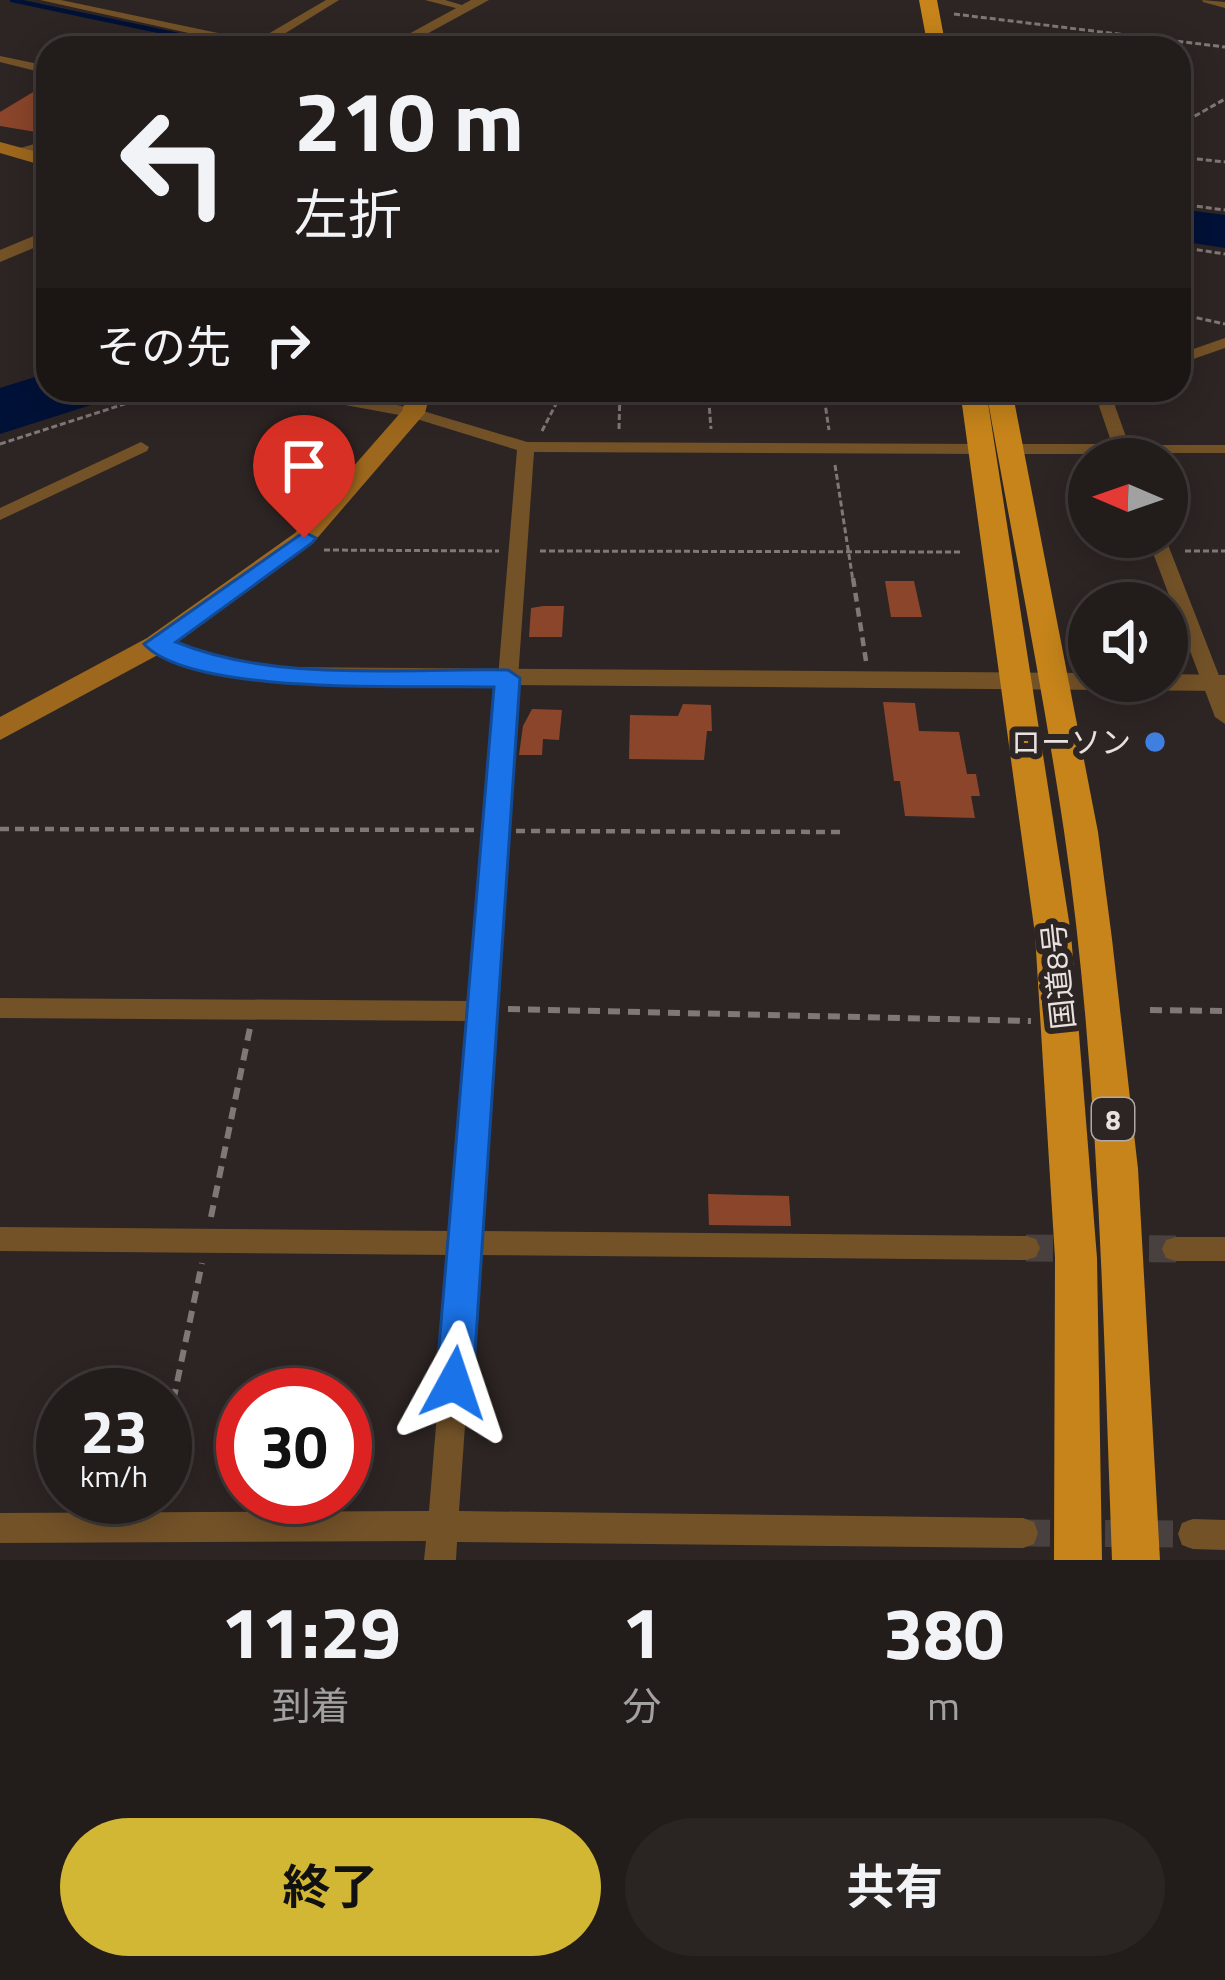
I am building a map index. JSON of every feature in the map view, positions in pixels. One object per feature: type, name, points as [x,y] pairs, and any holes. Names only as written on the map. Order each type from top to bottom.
[{"type":"highway","points":[[909,0],[914,36]]},
{"type":"highway","points":[[929,6],[935,36]]},
{"type":"highway","name":"国道8号","points":[[978,402],[996,449]]},
{"type":"highway","name":"国道8号","points":[[998,402],[996,449],[1034,680],[1060,1022],[1076,1258],[1078,1560]]},
{"type":"highway","name":"国道8号","points":[[1034,680],[1081,832],[1118,1169],[1136,1560]]},
{"type":"main road","points":[[6,150],[36,158]]},
{"type":"main road","points":[[0,730],[157,644],[288,550],[416,402]]},
{"type":"street","points":[[45,0],[217,36]]},
{"type":"street","points":[[280,36],[334,0]]},
{"type":"street","points":[[430,0],[475,4]]},
{"type":"street","points":[[1207,0],[1225,5]]},
{"type":"street","points":[[414,36],[475,4]]},
{"type":"street","points":[[0,59],[36,67]]},
{"type":"street","points":[[6,150],[36,146]]},
{"type":"street","points":[[0,256],[36,240]]},
{"type":"street","points":[[1191,355],[1225,344]]},
{"type":"street","points":[[416,402],[530,447],[1068,452]]},
{"type":"street","points":[[1110,402],[1107,406],[1118,438]]},
{"type":"street","points":[[0,515],[141,447]]},
{"type":"street","points":[[440,1560],[530,447]]},
{"type":"street","points":[[1164,558],[1218,683],[1225,717]]},
{"type":"street","points":[[157,644],[207,664],[276,675],[1218,683]]},
{"type":"street","points":[[0,1008],[484,1010]]},
{"type":"street","points":[[0,1239],[1026,1248]]},
{"type":"street","points":[[1176,1249],[1225,1249]]},
{"type":"street","points":[[0,1528],[443,1526],[1023,1532]]},
{"type":"street","points":[[1192,1534],[1225,1534]]},
{"type":"lane","points":[[1188,451],[1225,449]]},
{"type":"path","points":[[929,6],[1151,36]]},
{"type":"path","points":[[1191,41],[1225,46]]},
{"type":"path","points":[[1191,118],[1225,98]]},
{"type":"path","points":[[1191,159],[1225,162]]},
{"type":"path","points":[[1191,206],[1225,210]]},
{"type":"path","points":[[1191,250],[1225,254]]},
{"type":"path","points":[[1191,317],[1225,324]]},
{"type":"path","points":[[0,444],[131,402]]},
{"type":"path","points":[[530,447],[557,402]]},
{"type":"path","points":[[619,447],[620,402]]},
{"type":"path","points":[[709,402],[712,447]]},
{"type":"path","points":[[825,402],[869,679]]},
{"type":"path","points":[[1188,547],[1225,551]]},
{"type":"path","points":[[288,550],[960,552]]},
{"type":"path","points":[[0,829],[842,832]]},
{"type":"path","points":[[484,1010],[1060,1022]]},
{"type":"path","points":[[1150,1010],[1225,1011]]},
{"type":"water","points":[[1191,211],[1225,215],[1225,248],[1191,243]]},
{"type":"water","points":[[36,377],[36,402],[100,402],[0,434],[0,388]]},
{"type":"building","points":[[36,90],[36,132],[0,126],[0,112]]},
{"type":"building","points":[[885,581],[914,581],[922,617],[891,617]]},
{"type":"building","points":[[564,606],[562,637],[529,637],[531,608]]},
{"type":"building","points":[[883,702],[915,703],[919,731],[959,732],[967,774],[976,774],[980,796],[971,796],[975,818],[905,816],[900,781],[894,781]]},
{"type":"building","points":[[683,704],[711,705],[712,731],[707,731],[704,760],[629,759],[630,715],[678,716]]},
{"type":"building","points":[[532,709],[562,710],[559,740],[543,739],[542,755],[519,755],[523,726]]},
{"type":"building","points":[[708,1194],[789,1196],[791,1226],[709,1225]]},
{"type":"waterway","points":[[12,0],[183,36]]},
{"type":"tunnel","points":[[1026,1248],[1176,1249]]},
{"type":"tunnel","points":[[1023,1533],[1193,1534]]},
{"type":"place","name":"ローソン","points":[[1155,742]]},
{"type":"route","points":[[304,538],[157,644],[207,664],[276,675],[508,678],[454,1383]]}]
